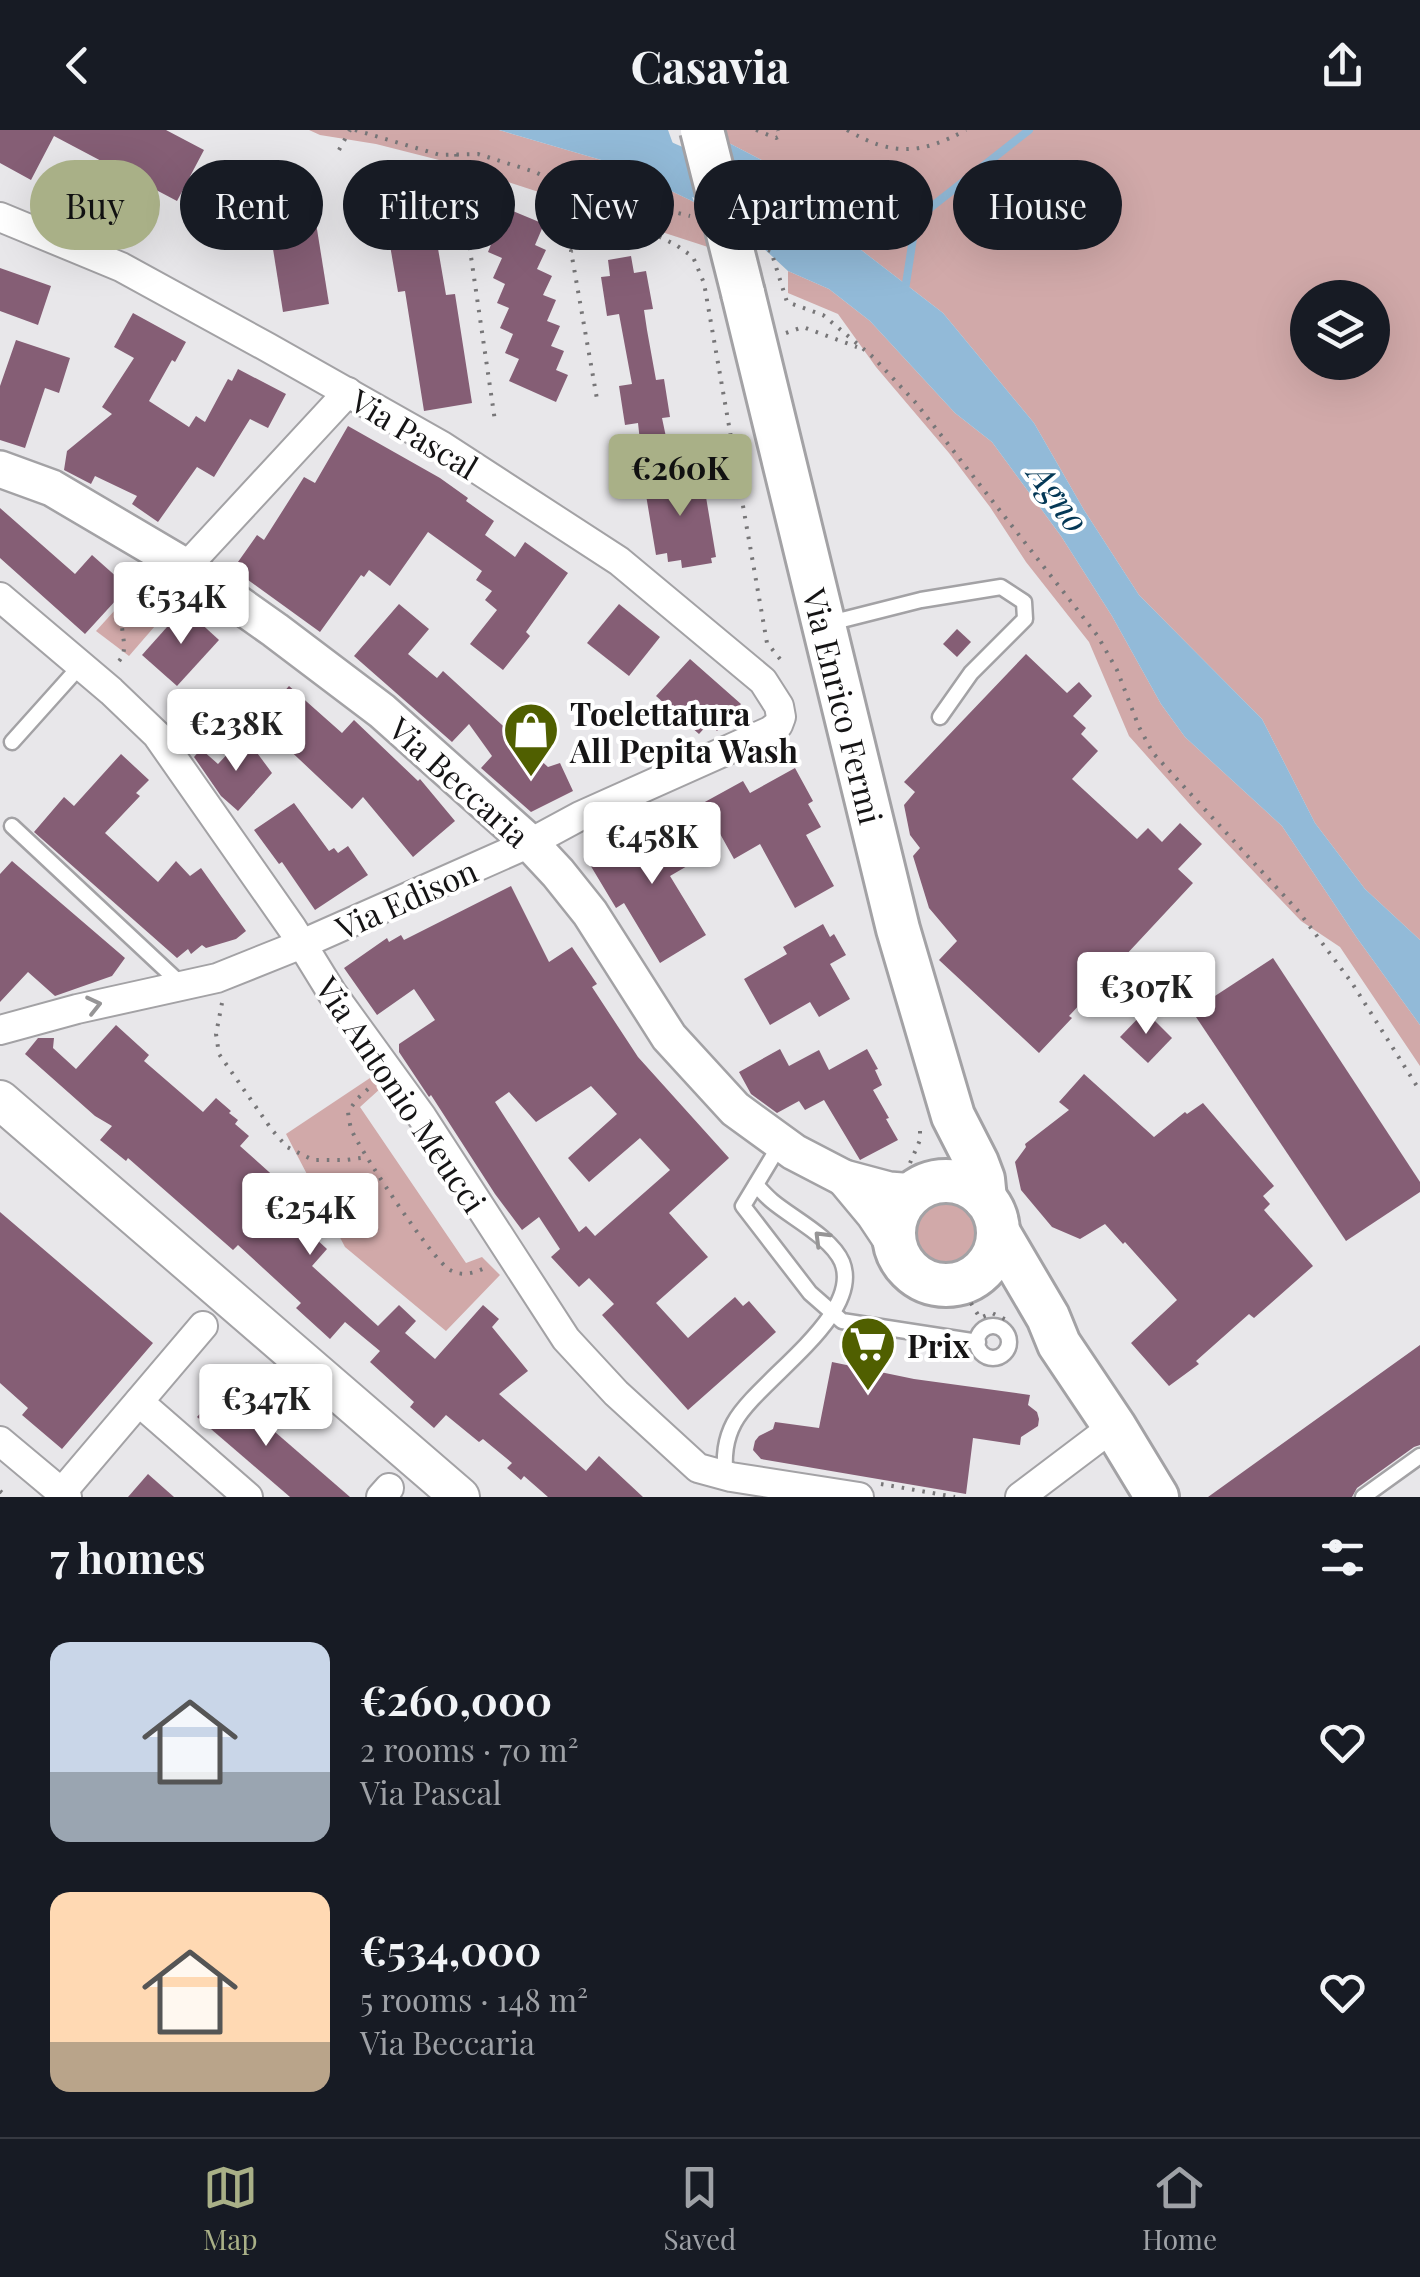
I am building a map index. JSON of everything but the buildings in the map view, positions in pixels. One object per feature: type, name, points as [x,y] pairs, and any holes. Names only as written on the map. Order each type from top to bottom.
[{"type":"main road","name":"Via Enrico Fermi","points":[[702,130],[898,929],[953,1116],[977,1163],[992,1215],[1059,1344],[1157,1497]]},
{"type":"main road","points":[[0,1100],[460,1497]]},
{"type":"main road","points":[[921,1188],[940,1182],[960,1183],[992,1215],[996,1250],[975,1276],[944,1286],[928,1282],[902,1262],[896,1246],[898,1214],[921,1188],[947,1144],[953,1116]]},
{"type":"main road","name":"Via Enrico Fermi","points":[[952,1284],[1004,1303],[1059,1344]]},
{"type":"street","name":"Via Pascal","points":[[0,217],[121,267],[442,446],[618,561],[763,680],[777,705]]},
{"type":"street","points":[[176,569],[348,392]]},
{"type":"street","name":"Via Beccaria","points":[[0,469],[52,488],[275,630],[382,711],[530,843],[590,912],[669,1037],[736,1108],[794,1152],[844,1178],[889,1190],[921,1188]]},
{"type":"street","name":"Via Antonio Meucci","points":[[0,597],[157,735],[332,993],[422,1117],[566,1338],[616,1393],[698,1468],[859,1497]]},
{"type":"street","name":"Via Edison","points":[[0,1030],[217,978],[302,944],[770,732],[778,725],[777,705]]},
{"type":"street","name":"Via Beccaria","points":[[844,1178],[896,1246]]},
{"type":"street","points":[[0,1441],[65,1495],[203,1326]]},
{"type":"street","points":[[138,1402],[248,1497]]},
{"type":"street","points":[[1020,1497],[1114,1426]]},
{"type":"lane","points":[[824,624],[922,600],[1001,587],[1024,602],[1025,619],[971,673],[940,717]]},
{"type":"lane","points":[[12,742],[81,665]]},
{"type":"lane","points":[[12,826],[182,986]]},
{"type":"lane","points":[[781,1142],[742,1206],[810,1294],[842,1320],[978,1342]]},
{"type":"lane","points":[[725,1475],[724,1448],[735,1420],[834,1313],[844,1288],[842,1263],[832,1248],[756,1185]]},
{"type":"lane","points":[[1363,1497],[1420,1456]]},
{"type":"path","points":[[340,150],[352,130],[440,155],[478,154],[535,172]]},
{"type":"path","points":[[746,130],[763,133]]},
{"type":"path","points":[[756,130],[776,138],[780,136],[778,130]]},
{"type":"path","points":[[847,130],[869,143],[908,151],[966,130]]},
{"type":"path","points":[[456,154],[495,421]]},
{"type":"path","points":[[674,212],[690,216]]},
{"type":"path","points":[[674,244],[694,257],[704,283],[767,642],[785,663],[786,679],[777,705]]},
{"type":"path","points":[[574,250],[571,251],[597,399]]},
{"type":"path","points":[[769,250],[787,302],[823,315],[872,356],[916,403],[1097,635],[1154,752],[1299,912],[1352,983],[1420,1091]]},
{"type":"path","points":[[780,335],[803,327],[861,349]]},
{"type":"path","points":[[116,665],[124,656],[122,621],[176,569]]},
{"type":"path","points":[[217,978],[222,992],[216,1034],[219,1054],[272,1130],[287,1147],[313,1160],[368,1157]]},
{"type":"path","points":[[0,1491],[7,1497]]},
{"type":"shaded area","points":[[309,130],[499,130],[601,160],[535,160],[535,191],[515,184],[515,160],[439,160]]},
{"type":"shaded area","points":[[721,130],[1420,130],[1420,940],[1365,889],[1315,823],[1262,719],[1139,595],[1034,423],[943,313],[861,250],[933,250],[933,160],[762,160],[725,141]]},
{"type":"shaded area","points":[[674,192],[694,202],[694,242],[674,236]]},
{"type":"shaded area","points":[[788,271],[829,289],[870,321],[955,413],[992,442],[1061,536],[1161,704],[1185,737],[1282,826],[1420,1025],[1420,1066],[1340,947],[1301,921],[1129,736],[1089,642],[1026,562],[990,507],[838,314],[788,293]]},
{"type":"shaded area","points":[[154,567],[187,589],[129,656],[96,631]]},
{"type":"shaded area","points":[[376,1074],[381,1088],[360,1107],[466,1263],[482,1257],[500,1275],[446,1331],[345,1247],[286,1134]]},
{"type":"shaded area","points":[[947,1197],[960,1199],[970,1207],[978,1217],[978,1243],[970,1253],[960,1261],[947,1263],[934,1261],[924,1253],[916,1243],[914,1230],[916,1217],[924,1207],[934,1199]]},
{"type":"water","points":[[499,130],[668,130],[694,202],[674,192],[674,160],[601,160]]},
{"type":"water","points":[[725,141],[762,160],[732,160]]},
{"type":"water","points":[[765,250],[861,250],[943,313],[1034,423],[1139,595],[1262,719],[1315,823],[1365,889],[1420,940],[1420,1025],[1282,826],[1185,737],[1161,704],[1061,536],[992,442],[955,413],[870,321],[829,289],[788,271]]},
{"type":"waterway","name":"Agno","points":[[591,130],[694,175]]},
{"type":"waterway","points":[[905,290],[916,219],[1029,130]]},
{"type":"place","name":"Toelettatura All Pepita Wash","points":[[531,779]]},
{"type":"place","name":"Prix","points":[[868,1393]]}]
